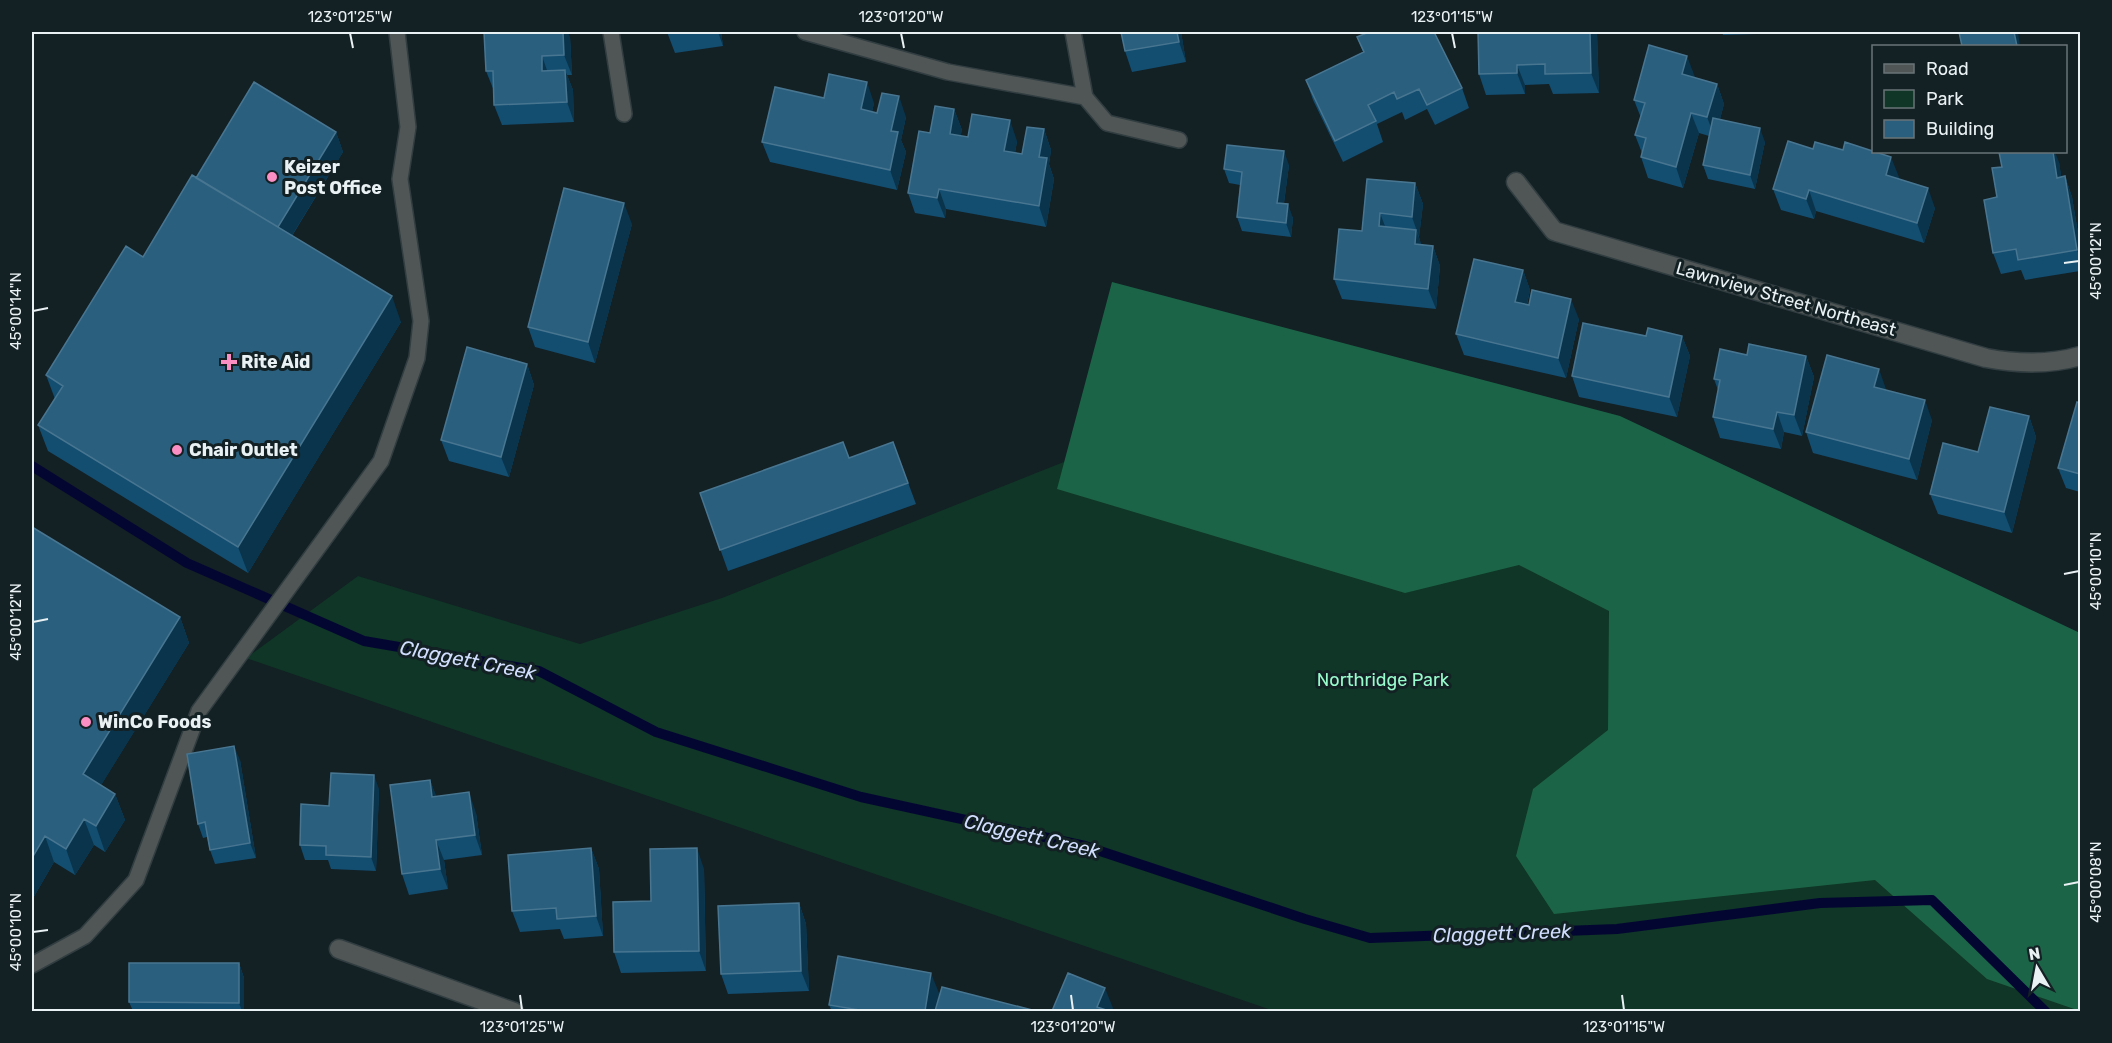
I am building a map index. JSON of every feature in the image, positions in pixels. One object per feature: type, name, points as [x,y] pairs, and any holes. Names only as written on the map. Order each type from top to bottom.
[{"type":"street","name":"Lawnview Street Northeast","points":[[1516,182],[1557,232],[1986,358],[2009,363],[2033,364],[2080,356]]},
{"type":"street","points":[[339,949],[514,1011]]},
{"type":"lane","points":[[32,965],[85,936],[136,880],[199,711],[381,461],[417,358],[421,321],[400,179],[408,127],[397,32]]},
{"type":"lane","points":[[611,32],[624,114]]},
{"type":"lane","points":[[805,32],[948,72],[1085,97]]},
{"type":"lane","points":[[1073,32],[1085,97],[1107,123],[1179,140]]},
{"type":"green space","points":[[1112,282],[1620,416],[2080,633],[2080,1011],[1987,979],[1875,880],[1554,914],[1516,856],[1533,789],[1608,730],[1609,611],[1519,565],[1405,593],[1057,489]]},
{"type":"green space","name":"Northridge Park","points":[[1267,381],[1930,583],[2080,1011],[1274,1011],[246,658],[358,576],[580,644],[722,598]]},
{"type":"building","points":[[484,32],[563,32],[564,55],[542,56],[542,71],[565,70],[567,102],[494,105],[493,71],[486,71]]},
{"type":"building","points":[[1121,32],[1177,32],[1179,42],[1125,51]]},
{"type":"building","points":[[1369,32],[1434,32],[1462,88],[1427,105],[1419,89],[1397,99],[1394,92],[1368,105],[1376,121],[1335,141],[1306,80],[1364,52],[1357,37]]},
{"type":"building","points":[[1478,32],[1590,32],[1591,73],[1545,74],[1545,64],[1517,65],[1517,73],[1479,74]]},
{"type":"building","points":[[1959,32],[2014,32],[2017,45],[1962,45]]},
{"type":"building","points":[[1649,45],[1687,56],[1682,74],[1717,84],[1707,117],[1691,113],[1676,167],[1641,157],[1646,138],[1635,135],[1645,103],[1634,100]]},
{"type":"building","points":[[829,74],[867,82],[861,109],[877,113],[882,93],[899,96],[891,131],[898,132],[890,170],[762,142],[775,87],[824,98]]},
{"type":"building","name":"Keizer Post Office","points":[[254,82],[336,132],[278,227],[196,178]]},
{"type":"building","points":[[935,106],[954,109],[950,134],[968,137],[972,114],[1010,120],[1004,151],[1022,154],[1027,127],[1044,129],[1039,157],[1047,158],[1039,206],[939,189],[937,198],[908,193],[919,131],[930,133]]},
{"type":"building","points":[[1713,118],[1760,128],[1750,175],[1703,165]]},
{"type":"building","points":[[1788,141],[1813,149],[1815,142],[1843,150],[1845,142],[1872,151],[1872,153],[1891,157],[1886,175],[1928,188],[1917,223],[1809,190],[1806,199],[1773,189]]},
{"type":"building","points":[[1227,145],[1284,151],[1277,203],[1288,204],[1286,223],[1237,217],[1242,172],[1224,169]]},
{"type":"building","points":[[1999,153],[2053,153],[2057,178],[2065,176],[2077,250],[2018,260],[2016,249],[1993,253],[1984,200],[1997,197],[1992,168],[2002,167]]},
{"type":"building","name":"Rite Aid","points":[[192,175],[392,296],[238,547],[38,425],[63,386],[46,375],[126,246],[143,257]]},
{"type":"building","points":[[1367,179],[1415,183],[1412,217],[1380,213],[1379,226],[1416,230],[1415,244],[1433,246],[1428,289],[1334,279],[1339,229],[1362,231]]},
{"type":"building","points":[[564,188],[624,203],[588,342],[528,327]]},
{"type":"building","points":[[1474,259],[1523,270],[1515,302],[1529,305],[1532,290],[1571,299],[1558,358],[1456,334]]},
{"type":"building","points":[[1583,323],[1646,336],[1648,328],[1682,336],[1669,397],[1572,376]]},
{"type":"building","points":[[1749,344],[1806,356],[1794,415],[1777,412],[1773,429],[1713,417],[1720,380],[1714,379],[1720,349],[1747,355]]},
{"type":"building","points":[[467,347],[527,364],[501,457],[441,440]]},
{"type":"building","points":[[1827,355],[1879,369],[1874,387],[1925,400],[1909,459],[1806,432]]},
{"type":"building","points":[[2077,402],[2080,403],[2080,474],[2058,468]]},
{"type":"building","points":[[1990,407],[2029,416],[2004,512],[1930,494],[1943,443],[1978,452]]},
{"type":"building","points":[[843,442],[849,458],[893,442],[908,483],[720,550],[700,493]]},
{"type":"building","name":"WinCo Foods","points":[[32,527],[180,617],[83,774],[115,794],[96,826],[84,819],[66,849],[45,836],[32,858]]},
{"type":"building","points":[[234,746],[250,843],[210,850],[205,822],[198,824],[187,754]]},
{"type":"building","points":[[331,773],[374,775],[371,857],[326,855],[326,846],[300,845],[301,804],[329,806]]},
{"type":"building","points":[[430,780],[432,797],[469,792],[475,835],[436,840],[440,869],[402,874],[390,785]]},
{"type":"building","points":[[591,848],[596,916],[557,919],[556,908],[512,911],[508,855]]},
{"type":"building","points":[[697,848],[699,951],[614,952],[613,902],[651,901],[650,849]]},
{"type":"building","points":[[799,903],[801,971],[721,974],[718,906]]},
{"type":"building","points":[[838,956],[931,973],[925,1011],[865,1011],[829,1005]]},
{"type":"building","points":[[129,963],[239,963],[239,1003],[129,1002]]},
{"type":"building","points":[[1068,973],[1105,988],[1097,1007],[1109,1011],[1052,1011]]},
{"type":"building","points":[[942,987],[1036,1011],[935,1011]]},
{"type":"waterway","name":"Claggett Creek","points":[[32,466],[187,563],[364,641],[539,671],[656,732],[861,797],[1085,846],[1305,919],[1370,938],[1617,929],[1820,903],[1932,900],[2046,1012]]},
{"type":"place","name":"Keizer Post Office","points":[[272,177]]},
{"type":"place","name":"Rite Aid","points":[[229,362]]},
{"type":"place","name":"Chair Outlet","points":[[177,450]]},
{"type":"place","name":"WinCo Foods","points":[[86,722]]}]
